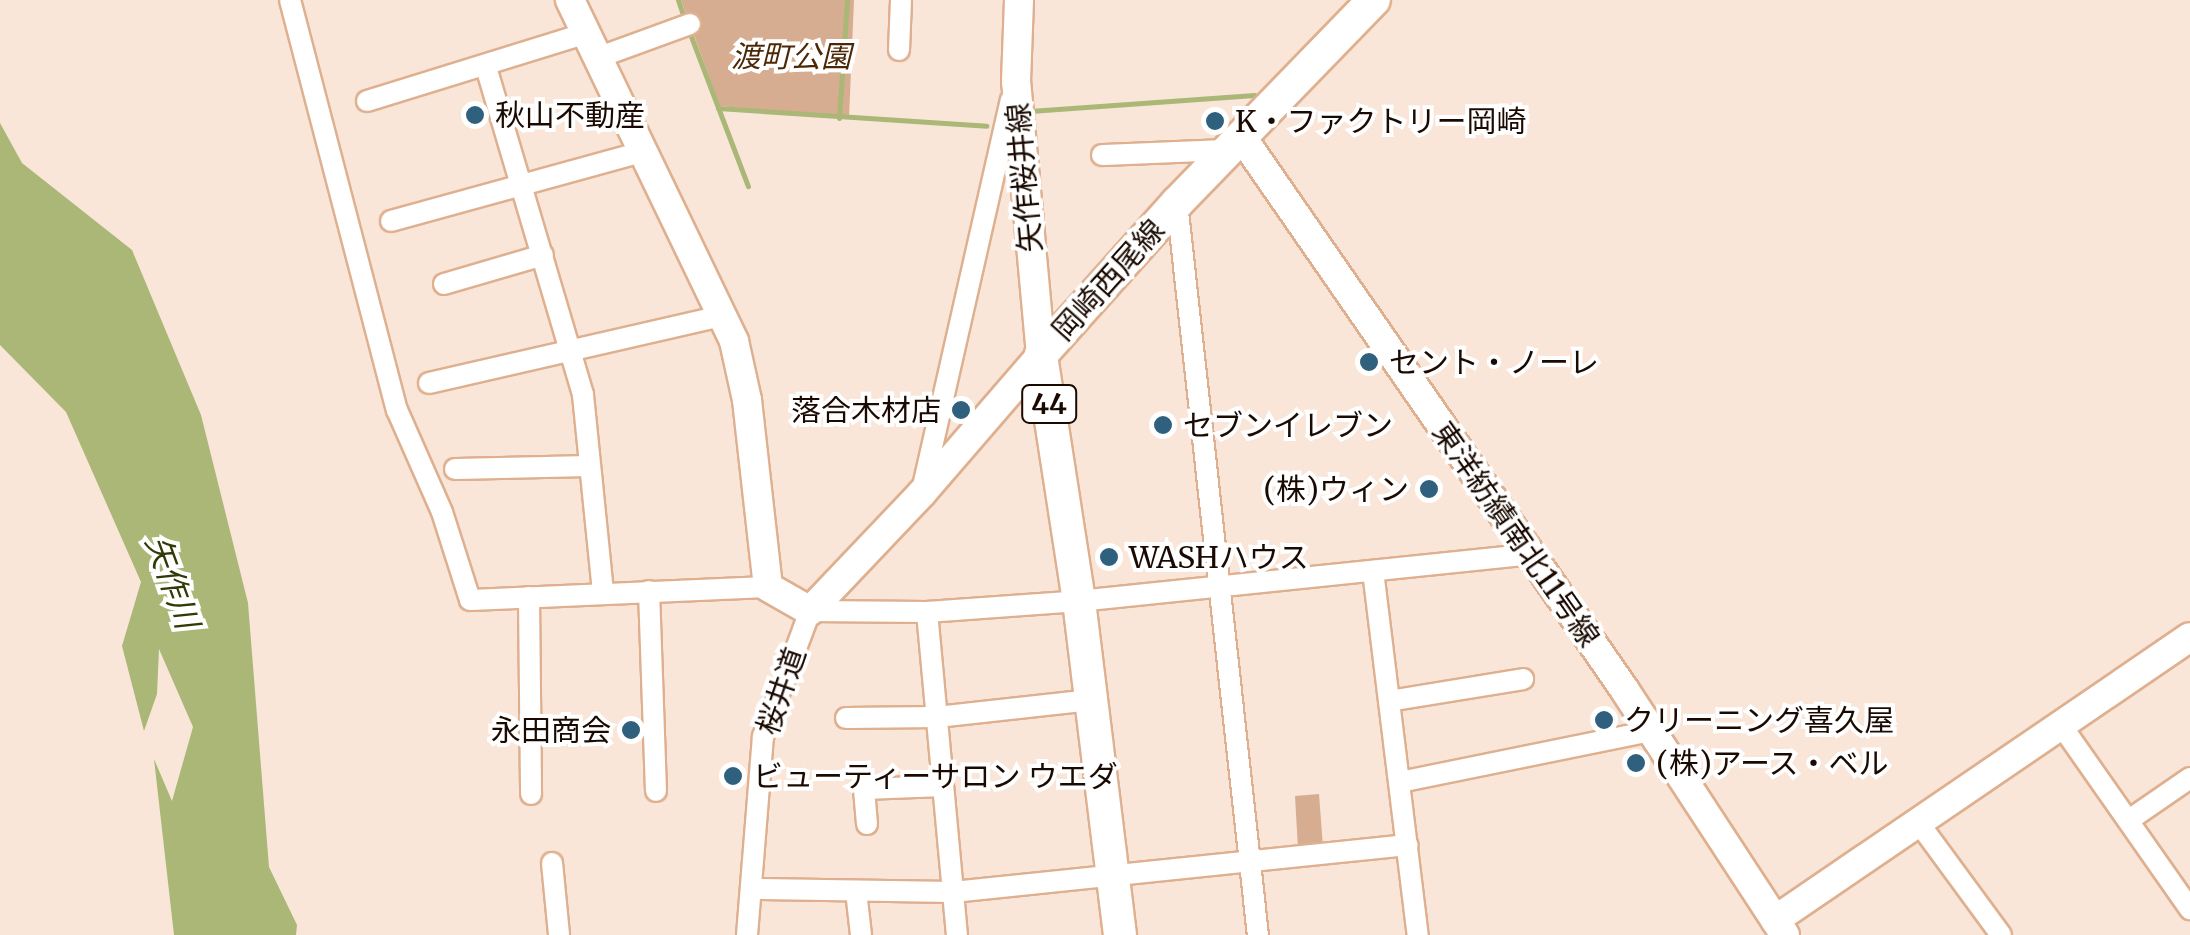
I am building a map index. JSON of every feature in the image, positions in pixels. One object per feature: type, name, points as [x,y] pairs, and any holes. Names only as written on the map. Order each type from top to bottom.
[{"type":"main road","name":"岡崎西尾線","points":[[1120,935],[1079,601],[1041,355],[1234,143],[1374,0]]},
{"type":"street","points":[[290,0],[397,410],[442,512],[470,600],[768,587],[810,611],[927,612],[1079,601],[1530,554]]},
{"type":"street","points":[[570,0],[734,341],[747,400],[768,587]]},
{"type":"street","points":[[899,50],[901,0]]},
{"type":"street","name":"矢作桜井線","points":[[1019,0],[1016,82],[1041,355]]},
{"type":"street","points":[[367,101],[486,67],[690,24]]},
{"type":"street","points":[[486,67],[583,395],[603,593]]},
{"type":"street","points":[[922,493],[1016,82]]},
{"type":"street","points":[[1102,156],[1234,143]]},
{"type":"street","name":"東洋紡績南北11号線","points":[[1234,143],[1530,554],[1651,731],[1773,930]]},
{"type":"street","points":[[391,221],[641,152]]},
{"type":"street","points":[[1178,203],[1258,935]]},
{"type":"street","points":[[444,284],[544,256]]},
{"type":"street","points":[[429,383],[722,316]]},
{"type":"street","name":"桜井道","points":[[747,935],[763,737],[810,611],[922,493],[1041,355]]},
{"type":"street","points":[[455,469],[590,466]]},
{"type":"street","points":[[1373,572],[1418,935]]},
{"type":"street","points":[[649,591],[656,790]]},
{"type":"street","points":[[529,596],[531,794]]},
{"type":"street","points":[[927,612],[957,935]]},
{"type":"street","points":[[1773,930],[1918,822],[2190,637]]},
{"type":"street","points":[[1390,701],[1523,679]]},
{"type":"street","points":[[846,718],[936,716],[1091,700]]},
{"type":"street","points":[[2061,725],[2190,909]]},
{"type":"street","points":[[1400,782],[1651,731]]},
{"type":"street","points":[[2129,820],[2190,778]]},
{"type":"street","points":[[867,824],[864,790],[943,786]]},
{"type":"street","points":[[1918,822],[2001,935]]},
{"type":"street","points":[[761,889],[952,892],[1408,844]]},
{"type":"street","points":[[552,863],[560,935]]},
{"type":"street","points":[[856,890],[861,935]]},
{"type":"green space","name":"渡町公園","points":[[681,0],[854,0],[849,118],[720,106]]},
{"type":"green space","points":[[1319,794],[1323,847],[1298,849],[1295,796]]},
{"type":"water","name":"矢作川","points":[[0,123],[22,163],[132,250],[201,415],[248,603],[269,867],[297,925],[296,935],[174,935],[154,759],[172,801],[193,727],[159,649],[157,694],[144,731],[122,646],[141,582],[66,412],[0,345]]},
{"type":"waterway","points":[[678,0],[685,20]]},
{"type":"waterway","points":[[839,118],[847,0]]},
{"type":"waterway","points":[[689,31],[748,186]]},
{"type":"waterway","points":[[1030,111],[1254,95]]},
{"type":"waterway","points":[[718,108],[986,126]]},
{"type":"place","name":"秋山不動産","points":[[475,115]]},
{"type":"place","name":"K・ファクトリー岡崎","points":[[1215,121]]},
{"type":"place","name":"セント・ノーレ","points":[[1369,362]]},
{"type":"place","name":"落合木材店","points":[[961,410]]},
{"type":"place","name":"セブンイレブン","points":[[1163,425]]},
{"type":"place","name":"(株)ウィン","points":[[1429,489]]},
{"type":"place","name":"WASHハウス","points":[[1109,557]]},
{"type":"place","name":"クリーニング喜久屋","points":[[1604,720]]},
{"type":"place","name":"永田商会","points":[[631,730]]},
{"type":"place","name":"(株)アース・ベル","points":[[1636,763]]},
{"type":"place","name":"ビューティーサロン ウエダ","points":[[733,776]]}]
